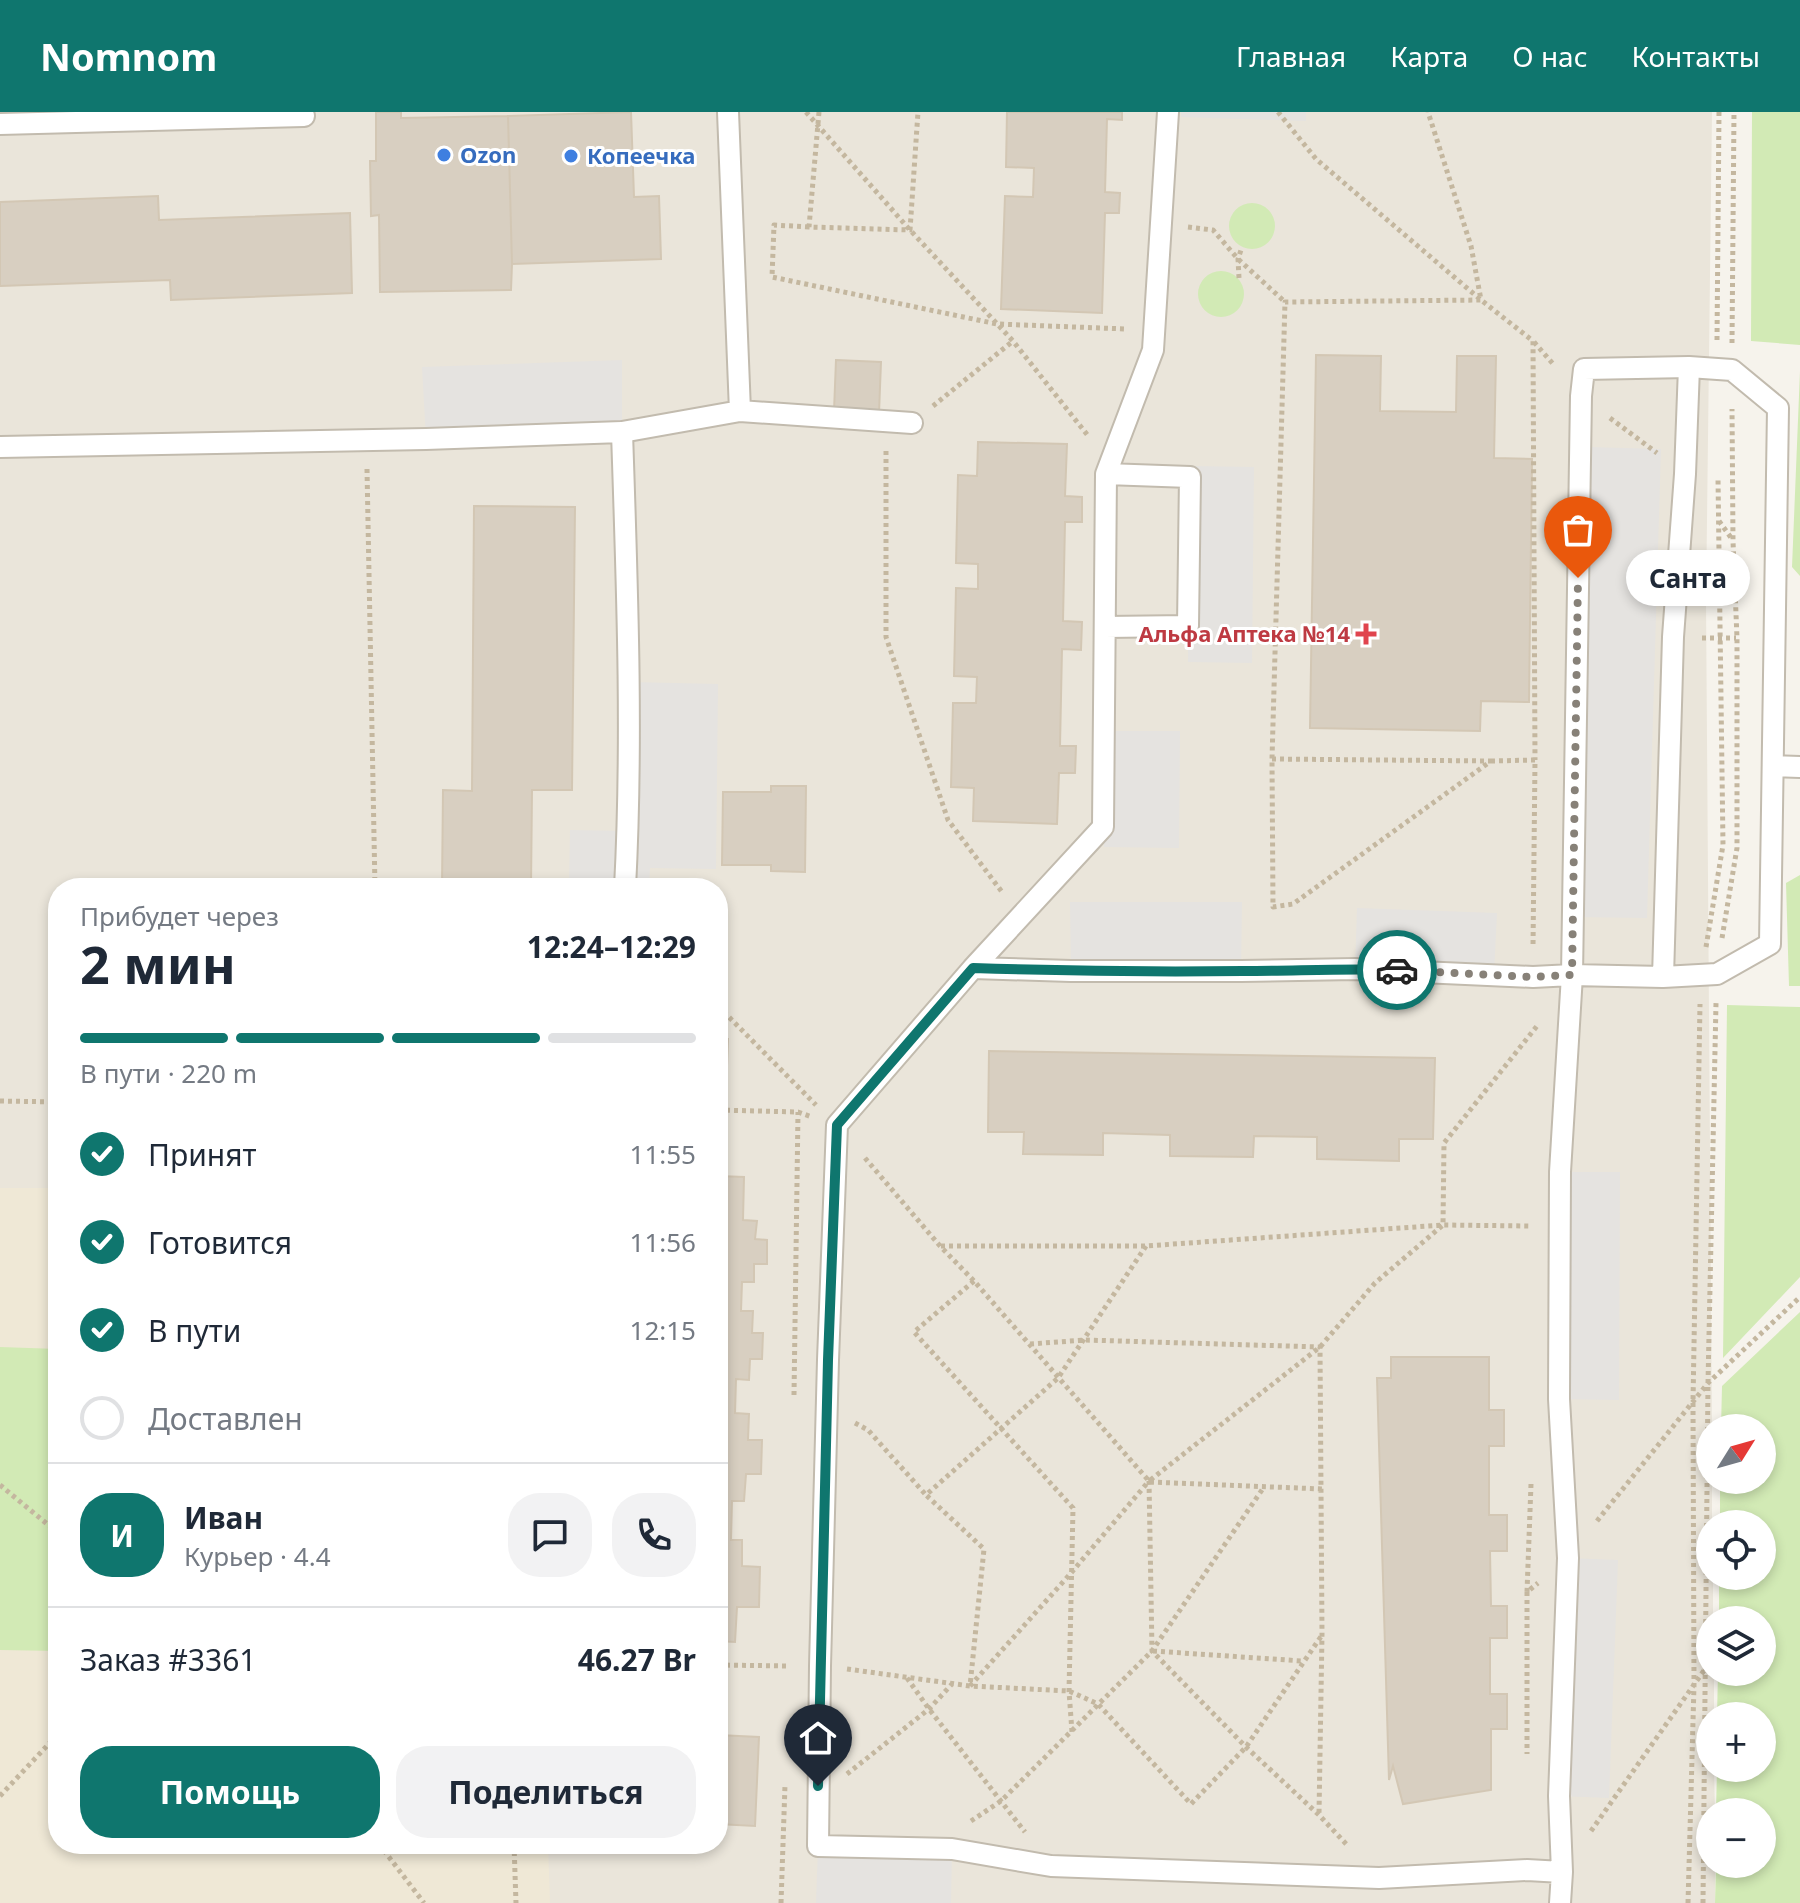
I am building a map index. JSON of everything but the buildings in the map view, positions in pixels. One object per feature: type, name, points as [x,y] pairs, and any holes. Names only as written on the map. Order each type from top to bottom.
[{"type":"lane","points":[[728,112],[740,411]]},
{"type":"lane","points":[[1168,112],[1153,350],[1106,474],[1103,827],[973,968],[837,1125],[820,1666],[818,1846],[952,1849],[1051,1866],[1379,1878],[1527,1870],[1562,1872]]},
{"type":"lane","points":[[0,124],[304,116]]},
{"type":"lane","points":[[1663,977],[1673,637],[1689,367]]},
{"type":"lane","points":[[973,968],[1071,971],[1355,969],[1533,977],[1572,975],[1663,977],[1717,974],[1770,944],[1778,408],[1732,370],[1689,367],[1584,369],[1581,396],[1572,975],[1560,1172],[1559,1399],[1568,1558],[1559,1796],[1560,1903]]},
{"type":"lane","points":[[0,447],[622,432],[740,411],[912,423]]},
{"type":"lane","points":[[622,432],[629,682],[626,878]]},
{"type":"lane","points":[[1105,627],[1188,626],[1190,477],[1106,474]]},
{"type":"lane","points":[[1774,766],[1800,767]]},
{"type":"path","points":[[806,112],[1013,341],[1093,442],[1099,428]]},
{"type":"path","points":[[809,227],[819,112]]},
{"type":"path","points":[[910,230],[918,112]]},
{"type":"path","points":[[1278,112],[1316,159],[1533,341],[1581,396],[1685,474],[1733,541]]},
{"type":"path","points":[[1428,112],[1471,246],[1481,300]]},
{"type":"path","points":[[1706,1606],[1717,974],[1737,848],[1732,370],[1734,112]]},
{"type":"path","points":[[1161,224],[1213,230],[1238,259],[1285,302],[1481,300]]},
{"type":"path","points":[[910,230],[774,225],[772,277],[997,324],[1139,329]]},
{"type":"path","points":[[1239,278],[1238,259],[1242,247]]},
{"type":"path","points":[[1285,302],[1272,759],[1273,907],[1293,904],[1491,761]]},
{"type":"path","points":[[912,423],[1013,341]]},
{"type":"path","points":[[1533,341],[1534,914]]},
{"type":"path","points":[[886,422],[886,637],[948,820],[1020,916]]},
{"type":"path","points":[[366,440],[375,878]]},
{"type":"path","points":[[1673,637],[1774,641]]},
{"type":"path","points":[[1272,759],[1535,760]]},
{"type":"path","points":[[728,1016],[837,1125]]},
{"type":"path","points":[[970,1686],[1149,1481],[1320,1347],[1375,1283],[1443,1225],[1444,1143],[1541,1022]]},
{"type":"path","points":[[0,1101],[48,1102]]},
{"type":"path","points":[[1379,1878],[1152,1651],[1149,1481],[940,1246],[1146,1246],[1443,1225],[1540,1226]]},
{"type":"path","points":[[926,1495],[1058,1378],[1146,1246]]},
{"type":"path","points":[[974,1281],[914,1332],[1073,1508],[1069,1691],[1072,1732]]},
{"type":"path","points":[[1029,1344],[1085,1340],[1320,1347]]},
{"type":"path","points":[[1319,1815],[1322,1634],[1320,1347]]},
{"type":"path","points":[[827,1406],[868,1430],[926,1495],[984,1549],[970,1686]]},
{"type":"path","points":[[1149,1481],[1322,1489]]},
{"type":"path","points":[[0,1485],[48,1525]]},
{"type":"path","points":[[930,1848],[1001,1801],[1152,1651],[1264,1487]]},
{"type":"path","points":[[1527,1592],[1527,1762]]},
{"type":"path","points":[[1051,1866],[906,1677],[970,1686],[1069,1691],[1098,1704],[1191,1804],[1246,1747],[1322,1634]]},
{"type":"path","points":[[1152,1651],[1303,1661]]},
{"type":"path","points":[[1562,1872],[1696,1682]]},
{"type":"path","points":[[844,1777],[929,1709],[953,1684]]},
{"type":"path","points":[[1703,1903],[1706,1686]]},
{"type":"path","points":[[0,1796],[48,1745]]},
{"type":"path","points":[[387,1854],[424,1903]]},
{"type":"path","points":[[514,1854],[516,1903]]},
{"type":"shaded area","points":[[0,112],[1712,112],[1706,601],[1712,1414],[1696,1414],[1696,1494],[1712,1494],[1712,1510],[1696,1510],[1696,1590],[1713,1590],[1713,1606],[1696,1606],[1696,1686],[1714,1686],[1714,1702],[1696,1702],[1696,1782],[1714,1782],[1715,1798],[1696,1798],[1696,1878],[1715,1878],[1715,1903],[0,1903]]},
{"type":"shaded area","points":[[1181,112],[1306,112],[1306,121],[1181,117]]},
{"type":"shaded area","points":[[622,360],[622,432],[426,439],[422,367]]},
{"type":"shaded area","points":[[1587,447],[1661,449],[1647,918],[1573,917]]},
{"type":"shaded area","points":[[1190,466],[1254,467],[1252,663],[1188,662]]},
{"type":"shaded area","points":[[629,682],[718,684],[716,869],[650,868],[650,878],[569,878],[570,830],[628,831]]},
{"type":"shaded area","points":[[1105,731],[1180,731],[1179,848],[1104,847]]},
{"type":"shaded area","points":[[1070,902],[1242,902],[1241,971],[1071,971]]},
{"type":"shaded area","points":[[1357,908],[1497,913],[1494,974],[1355,969]]},
{"type":"shaded area","points":[[1560,1172],[1620,1172],[1619,1400],[1559,1399]]},
{"type":"shaded area","points":[[0,1188],[48,1188],[48,1854],[548,1854],[550,1903],[0,1903]]},
{"type":"shaded area","points":[[1568,1558],[1618,1560],[1609,1798],[1559,1796]]},
{"type":"shaded area","points":[[818,1846],[952,1849],[951,1903],[816,1903]]},
{"type":"green space","points":[[1752,112],[1800,112],[1800,345],[1751,341]]},
{"type":"green space","points":[[1252,203],[1269,209],[1275,226],[1269,243],[1252,249],[1235,243],[1229,226],[1235,209]]},
{"type":"green space","points":[[1221,271],[1238,277],[1244,294],[1238,311],[1221,317],[1204,311],[1198,294],[1204,277]]},
{"type":"green space","points":[[1800,371],[1800,576],[1792,567]]},
{"type":"green space","points":[[1800,875],[1800,986],[1789,986],[1786,883]]},
{"type":"green space","points":[[1727,1005],[1800,1007],[1800,1277],[1723,1358]]},
{"type":"green space","points":[[1800,1312],[1800,1903],[1715,1903],[1716,1878],[1776,1878],[1776,1798],[1716,1798],[1717,1782],[1776,1782],[1776,1702],[1717,1702],[1718,1686],[1776,1686],[1776,1606],[1719,1606],[1719,1590],[1776,1590],[1776,1510],[1720,1510],[1720,1494],[1776,1494],[1776,1414],[1721,1414],[1722,1386]]},
{"type":"green space","points":[[0,1347],[48,1349],[48,1651],[0,1650]]},
{"type":"way so far","points":[[1397,970],[1533,977],[1572,975],[1578,578]]},
{"type":"place","name":"Ozon","points":[[444,155]]},
{"type":"place","name":"Копеечка","points":[[571,156]]},
{"type":"place","name":"Санта","points":[[1578,578]]},
{"type":"place","name":"Альфа Аптека №14","points":[[1366,634]]},
{"type":"route","points":[[818,1786],[837,1125],[973,968],[1099,971],[1397,970]]}]
